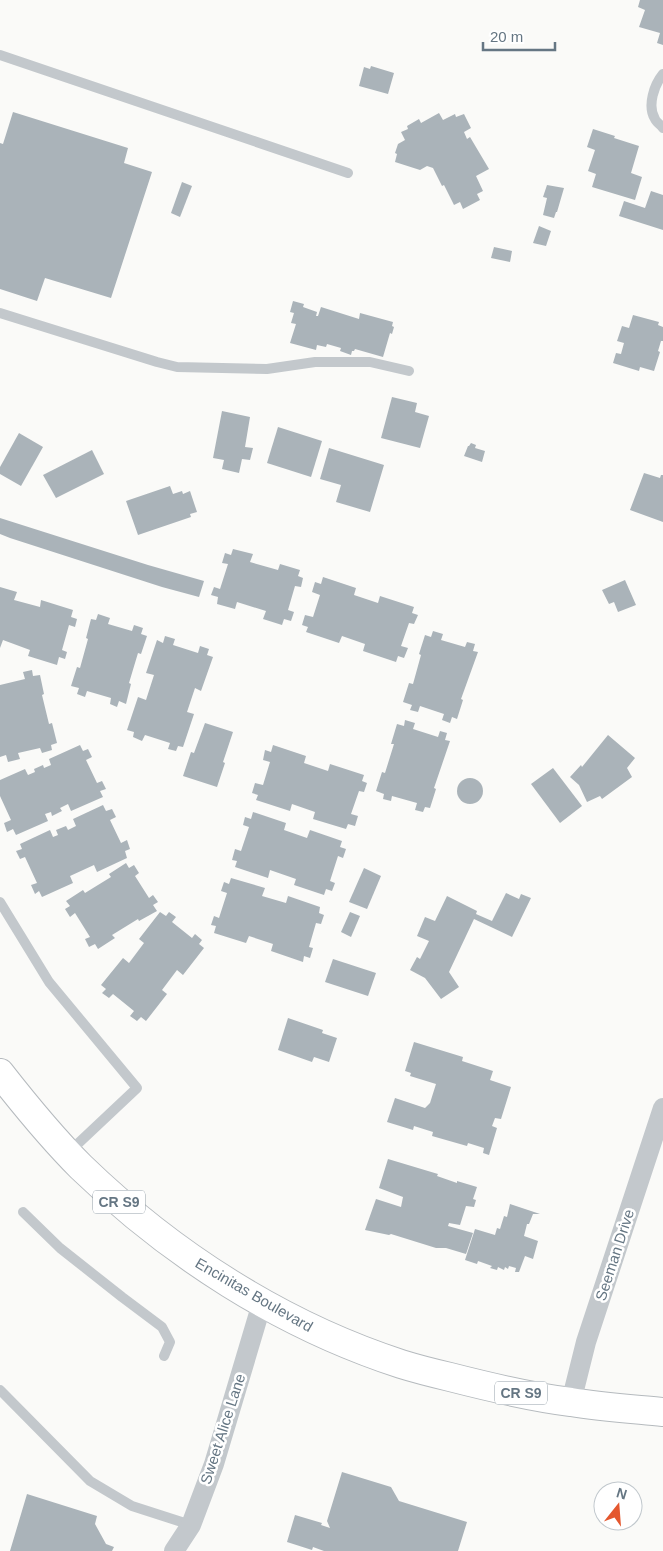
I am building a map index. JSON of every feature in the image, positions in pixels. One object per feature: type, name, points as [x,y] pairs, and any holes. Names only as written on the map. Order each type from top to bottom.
[{"type":"main road","name":"Encinitas Boulevard","points":[[0,1073],[20,1099],[68,1152],[126,1208],[189,1257],[262,1303],[306,1327],[402,1365],[510,1391],[571,1402],[663,1412]]},
{"type":"street","name":"Seeman Drive","points":[[571,1402],[586,1342],[663,1108]]},
{"type":"street","name":"Sweet Alice Lane","points":[[174,1551],[191,1526],[214,1464],[262,1303]]},
{"type":"lane","points":[[0,55],[348,173]]},
{"type":"lane","points":[[663,74],[657,81],[652,101],[654,119],[663,128]]},
{"type":"lane","points":[[0,313],[177,367],[268,370],[315,362],[370,362],[409,370]]},
{"type":"lane","points":[[0,902],[49,982],[137,1088],[68,1152]]},
{"type":"lane","points":[[23,1212],[60,1248],[162,1327],[170,1342],[164,1356]]},
{"type":"lane","points":[[0,1390],[90,1480],[132,1506],[191,1526]]},
{"type":"building","points":[[640,0],[663,0],[663,45],[657,43],[660,33],[639,27],[645,10],[638,7]]},
{"type":"building","points":[[371,66],[394,73],[388,94],[359,86],[364,67],[370,69]]},
{"type":"building","points":[[13,112],[128,148],[124,163],[152,172],[111,298],[45,278],[37,301],[0,289],[0,143],[3,144]]},
{"type":"building","points":[[439,113],[443,120],[455,114],[456,117],[464,114],[471,128],[464,132],[467,139],[470,137],[489,169],[476,176],[483,191],[477,194],[480,200],[463,209],[460,202],[454,205],[433,168],[427,166],[420,170],[395,162],[398,144],[405,140],[401,132],[408,129],[407,126],[419,119],[421,123]]},
{"type":"building","points":[[593,129],[639,146],[631,173],[642,177],[635,200],[592,187],[596,174],[588,171],[595,150],[587,147]]},
{"type":"building","points":[[182,182],[192,186],[180,217],[171,213]]},
{"type":"building","points":[[547,185],[564,188],[554,218],[543,215],[547,198],[543,197]]},
{"type":"building","points":[[651,191],[663,195],[663,230],[619,216],[624,201],[645,208]]},
{"type":"building","points":[[539,226],[551,231],[546,246],[533,243]]},
{"type":"building","points":[[494,247],[512,251],[510,262],[491,258]]},
{"type":"building","points":[[293,301],[304,304],[303,307],[317,312],[316,316],[318,316],[321,307],[359,319],[360,313],[393,322],[392,334],[390,333],[383,357],[355,349],[351,355],[340,351],[341,348],[327,344],[326,347],[317,345],[316,350],[290,343],[296,324],[291,323],[294,313],[290,312]]},
{"type":"building","points":[[633,315],[659,322],[658,325],[663,327],[663,341],[661,341],[658,351],[660,352],[654,371],[640,367],[639,371],[613,363],[616,353],[621,354],[624,343],[617,341],[622,326],[629,328]]},
{"type":"building","points":[[392,397],[417,403],[415,412],[429,416],[420,448],[381,438]]},
{"type":"building","points":[[222,411],[250,417],[245,447],[253,448],[250,460],[242,459],[239,473],[222,469],[224,460],[213,458]]},
{"type":"building","points":[[278,427],[322,441],[311,477],[267,463]]},
{"type":"building","points":[[19,433],[43,447],[21,486],[0,474],[0,467]]},
{"type":"building","points":[[471,443],[476,445],[475,448],[485,451],[482,462],[464,456]]},
{"type":"building","points":[[329,448],[384,465],[370,512],[336,502],[341,485],[320,479]]},
{"type":"building","points":[[92,450],[104,474],[56,498],[43,475]]},
{"type":"building","points":[[644,473],[660,478],[663,475],[663,522],[630,510]]},
{"type":"building","points":[[170,486],[173,494],[182,491],[183,494],[190,491],[197,512],[190,514],[191,517],[138,535],[126,501]]},
{"type":"building","points":[[0,518],[204,581],[199,597],[10,538],[0,534]]},
{"type":"building","points":[[233,549],[253,554],[250,562],[278,570],[280,564],[300,570],[298,576],[303,578],[301,587],[295,586],[288,610],[294,612],[291,621],[284,619],[282,625],[263,619],[266,611],[237,602],[235,609],[217,604],[218,597],[211,595],[214,587],[220,589],[228,564],[222,563],[225,553],[231,555]]},
{"type":"building","points":[[323,577],[356,588],[354,595],[378,603],[380,596],[414,607],[412,613],[418,615],[414,624],[409,623],[401,646],[408,648],[404,658],[398,656],[396,662],[363,651],[365,644],[342,636],[339,643],[306,632],[308,627],[302,625],[305,615],[313,617],[320,595],[312,592],[315,582],[321,584]]},
{"type":"building","points":[[625,580],[636,605],[618,612],[614,602],[609,604],[602,590]]},
{"type":"building","points":[[0,587],[17,592],[14,600],[40,607],[41,600],[73,610],[71,617],[77,619],[75,627],[69,625],[62,650],[67,652],[65,659],[59,657],[57,665],[28,656],[30,650],[3,640],[0,648]]},
{"type":"building","points":[[98,614],[110,618],[108,624],[132,631],[134,625],[143,628],[141,634],[147,636],[141,654],[138,653],[129,683],[131,684],[126,704],[119,701],[117,707],[110,704],[111,698],[87,691],[85,697],[77,694],[79,688],[71,686],[77,667],[80,668],[91,619],[96,620]]},
{"type":"building","points":[[433,631],[443,634],[441,640],[465,647],[467,642],[475,644],[473,651],[478,652],[461,699],[463,700],[457,719],[452,717],[450,723],[442,720],[444,714],[420,706],[418,712],[410,710],[412,705],[403,702],[409,683],[413,684],[425,635],[431,637]]},
{"type":"building","points":[[165,636],[175,639],[173,645],[198,653],[200,646],[209,649],[207,655],[213,657],[201,691],[195,688],[187,712],[194,714],[183,747],[178,746],[176,751],[168,749],[170,743],[145,735],[142,741],[133,737],[134,732],[127,730],[138,697],[146,700],[154,675],[146,673],[157,640],[163,643]]},
{"type":"building","points":[[32,670],[33,676],[40,675],[44,694],[42,695],[49,724],[52,723],[57,743],[51,745],[52,750],[42,753],[40,748],[18,753],[20,759],[8,762],[6,755],[0,757],[0,685],[25,679],[23,672]]},
{"type":"building","points":[[405,720],[415,723],[413,729],[438,737],[440,731],[447,733],[445,740],[450,741],[434,788],[436,789],[430,808],[425,807],[423,812],[415,810],[417,803],[392,796],[391,801],[383,799],[384,794],[376,791],[382,772],[385,773],[394,744],[391,744],[397,724],[404,726]]},
{"type":"building","points":[[205,723],[233,732],[217,787],[183,776],[191,752],[194,753]]},
{"type":"building","points":[[608,735],[635,758],[627,768],[632,777],[602,799],[600,796],[587,802],[579,785],[570,777],[581,765],[582,767]]},
{"type":"building","points":[[80,745],[83,751],[88,749],[92,757],[86,760],[97,783],[102,781],[106,789],[100,791],[103,797],[71,811],[68,804],[60,808],[62,811],[52,816],[51,812],[45,814],[48,821],[16,835],[13,829],[7,832],[4,823],[11,820],[0,796],[0,780],[25,769],[28,775],[35,772],[34,769],[43,765],[44,768],[51,765],[49,759]]},
{"type":"building","points":[[273,745],[306,756],[304,763],[328,771],[330,764],[364,775],[362,781],[367,783],[364,792],[359,791],[351,814],[358,816],[355,826],[348,824],[346,829],[313,819],[315,812],[292,804],[290,811],[256,800],[258,795],[252,793],[255,783],[263,785],[270,762],[263,760],[265,750],[271,752]]},
{"type":"building","points":[[553,768],[582,806],[560,823],[531,784]]},
{"type":"building","points":[[470,778],[479,782],[483,791],[479,800],[470,804],[461,800],[457,791],[461,782]]},
{"type":"building","points":[[103,805],[106,811],[112,809],[116,817],[110,820],[121,843],[127,840],[130,849],[125,851],[127,858],[97,872],[94,865],[70,876],[73,883],[42,897],[39,891],[35,894],[31,885],[37,883],[25,857],[20,859],[16,851],[22,849],[20,844],[50,830],[53,837],[58,835],[56,830],[66,826],[68,830],[76,826],[73,819]]},
{"type":"building","points":[[253,812],[286,823],[284,830],[307,838],[310,830],[342,841],[340,847],[346,849],[343,858],[338,856],[330,881],[335,883],[332,891],[326,889],[324,895],[294,885],[296,879],[270,870],[268,878],[235,867],[237,861],[232,860],[235,849],[241,851],[249,827],[243,825],[245,817],[251,819]]},
{"type":"building","points":[[126,863],[129,868],[134,865],[139,873],[135,876],[149,898],[153,895],[158,902],[153,905],[157,911],[139,921],[138,919],[112,935],[115,938],[98,949],[95,944],[89,947],[85,939],[90,937],[75,913],[70,917],[65,909],[70,906],[66,901],[83,890],[85,893],[111,877],[109,874]]},
{"type":"building","points":[[364,868],[381,876],[367,909],[349,902]]},
{"type":"building","points":[[231,878],[265,888],[262,896],[286,903],[288,896],[320,907],[319,913],[324,915],[321,924],[316,923],[309,947],[313,948],[310,958],[304,956],[303,962],[271,951],[273,944],[249,936],[246,943],[214,933],[216,926],[211,925],[214,916],[219,918],[227,893],[221,891],[224,882],[229,884]]},
{"type":"building","points":[[506,893],[519,899],[521,894],[531,898],[512,937],[474,919],[449,972],[459,987],[441,999],[425,978],[410,970],[417,957],[420,959],[429,941],[417,936],[425,917],[435,921],[447,896],[477,911],[476,914],[492,921]]},
{"type":"building","points":[[160,912],[166,916],[169,912],[176,917],[172,922],[192,938],[195,934],[202,940],[199,944],[204,948],[183,975],[177,970],[162,990],[167,994],[146,1021],[141,1017],[137,1021],[130,1016],[134,1011],[113,994],[109,998],[102,993],[106,989],[101,985],[123,958],[129,963],[144,943],[139,939]]},
{"type":"building","points":[[350,912],[360,916],[351,937],[341,932]]},
{"type":"building","points":[[333,959],[376,973],[368,996],[325,982]]},
{"type":"building","points":[[288,1018],[323,1030],[322,1033],[337,1038],[329,1062],[314,1057],[312,1062],[278,1050]]},
{"type":"building","points":[[414,1042],[463,1057],[462,1061],[493,1071],[490,1080],[511,1087],[501,1119],[495,1118],[492,1126],[497,1128],[489,1155],[483,1153],[484,1148],[468,1143],[467,1146],[432,1136],[433,1132],[414,1126],[413,1130],[387,1122],[395,1098],[425,1108],[430,1103],[436,1084],[410,1076],[411,1073],[405,1071]]},
{"type":"building","points":[[388,1159],[438,1174],[437,1176],[457,1183],[457,1181],[477,1187],[473,1199],[476,1200],[474,1207],[466,1206],[460,1225],[449,1223],[448,1226],[473,1233],[466,1254],[446,1248],[436,1248],[391,1234],[365,1230],[376,1199],[401,1207],[403,1197],[379,1188]]},
{"type":"building","points":[[510,1204],[540,1214],[533,1214],[529,1224],[527,1224],[524,1236],[538,1241],[533,1259],[525,1256],[519,1272],[515,1272],[516,1268],[509,1266],[508,1269],[505,1267],[504,1270],[498,1267],[497,1270],[478,1261],[477,1264],[465,1260],[475,1229],[495,1235],[497,1228],[500,1229],[504,1216],[507,1217]]},
{"type":"building","points":[[342,1472],[391,1487],[399,1501],[467,1522],[458,1551],[324,1551],[313,1547],[312,1550],[287,1542],[295,1515],[322,1523],[321,1525],[330,1528],[327,1521]]},
{"type":"building","points":[[27,1494],[97,1516],[95,1524],[106,1544],[114,1547],[112,1551],[10,1551]]}]
